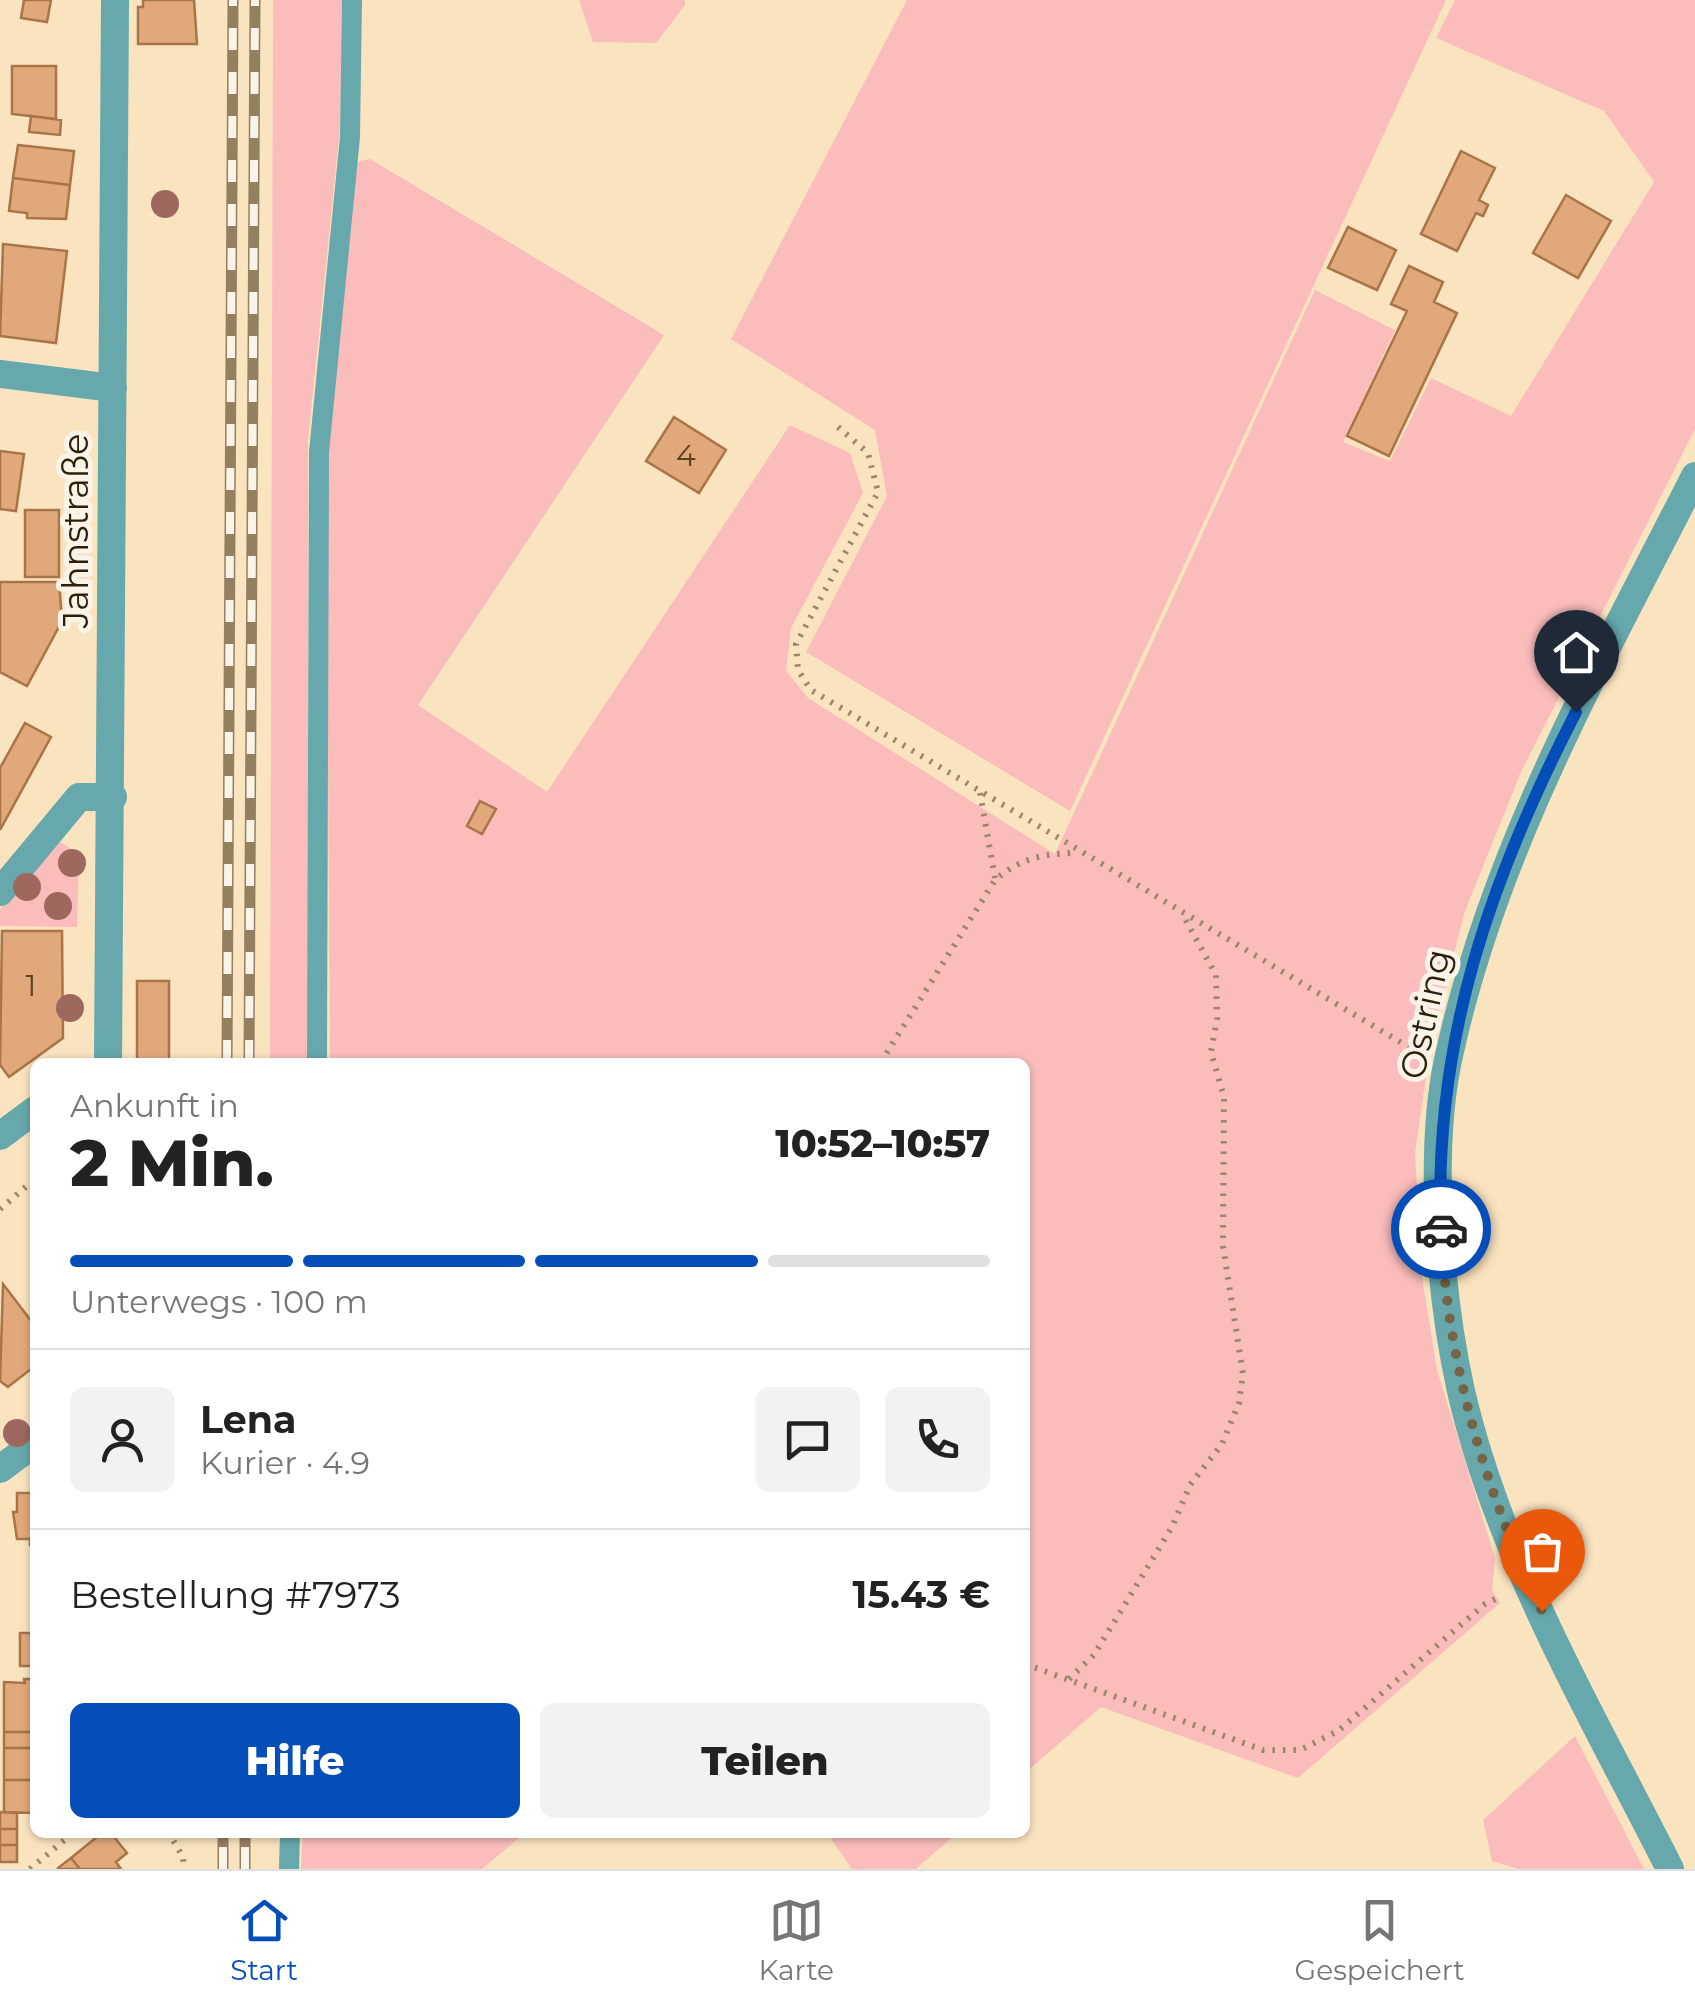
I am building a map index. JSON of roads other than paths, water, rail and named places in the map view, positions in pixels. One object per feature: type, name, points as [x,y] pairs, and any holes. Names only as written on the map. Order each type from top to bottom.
[{"type":"street","name":"Jahnstraße","points":[[108,1058],[113,797],[115,0]]},
{"type":"street","points":[[0,374],[112,388]]},
{"type":"street","name":"Ostring","points":[[1670,1869],[1529,1584],[1497,1504],[1462,1392],[1446,1297],[1439,1174],[1447,1064],[1484,923],[1541,779],[1695,476]]},
{"type":"street","points":[[0,892],[79,797],[113,797]]},
{"type":"street","points":[[0,1136],[30,1114]]},
{"type":"street","points":[[0,1469],[30,1446]]},
{"type":"lane","points":[[317,1058],[318,452],[350,136],[352,0]]},
{"type":"lane","points":[[289,1869],[290,1838]]},
{"type":"railway","points":[[227,1058],[233,0]]},
{"type":"railway","points":[[249,1058],[255,0]]},
{"type":"railway","points":[[223,1838],[223,1869]]},
{"type":"railway","points":[[245,1838],[245,1869]]}]
